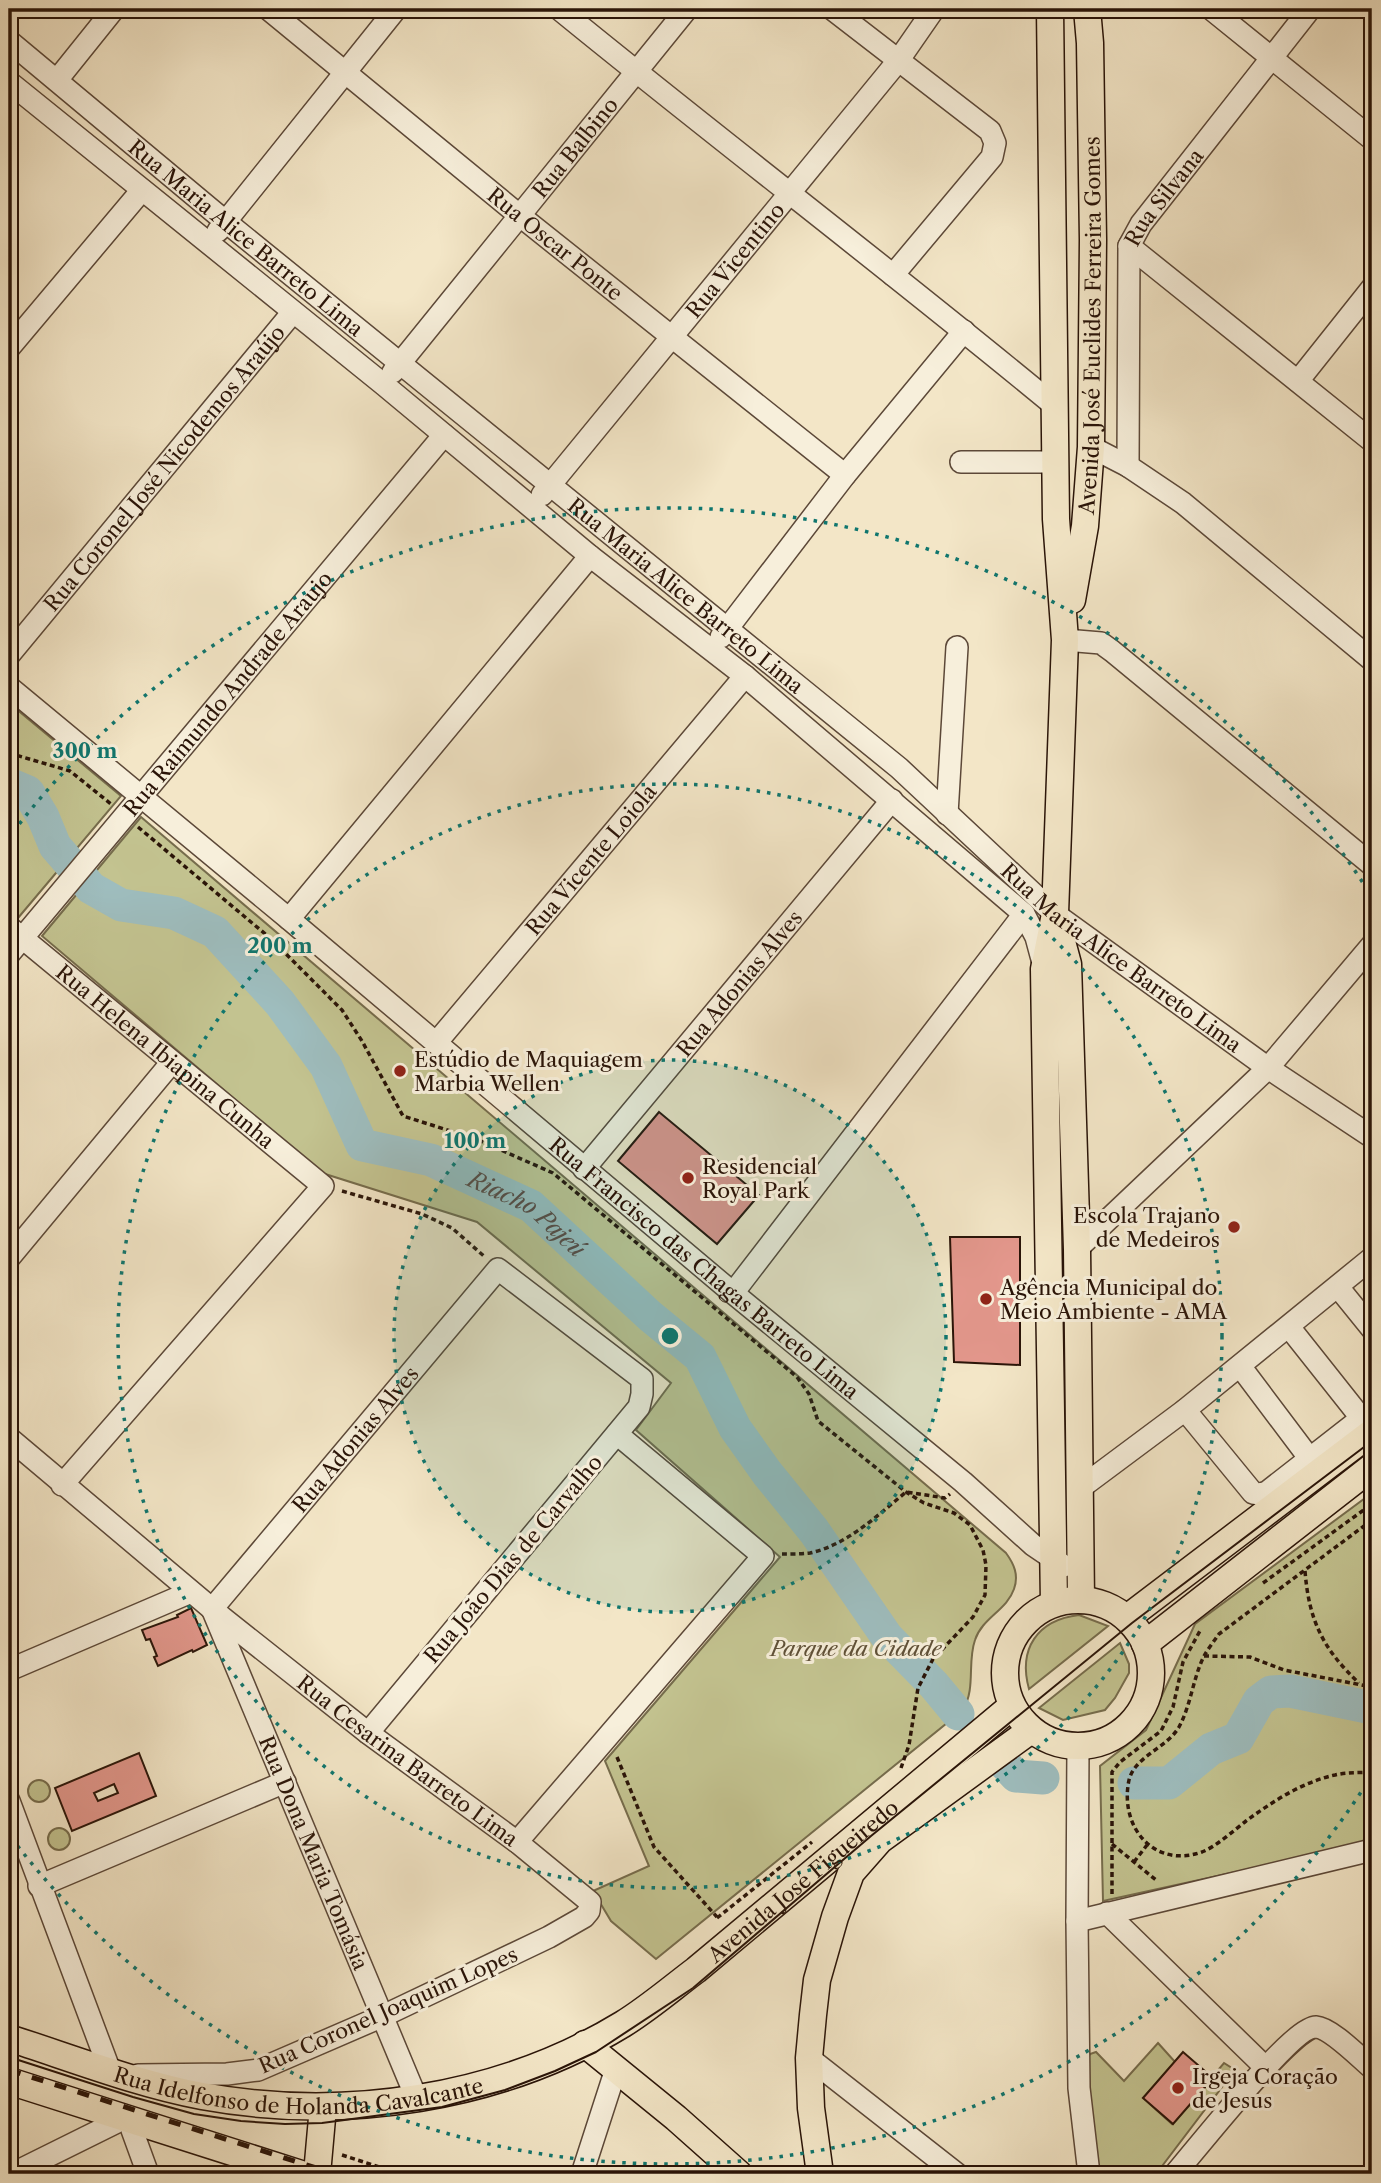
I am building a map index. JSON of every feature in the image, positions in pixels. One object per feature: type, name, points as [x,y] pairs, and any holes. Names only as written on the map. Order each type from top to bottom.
[{"type":"main road","name":"Avenida José Euclides Ferreira Gomes","points":[[1050,9],[1056,519],[1065,640],[1055,914],[1044,969],[1054,1603]]},
{"type":"main road","name":"Avenida José Euclides Ferreira Gomes","points":[[1065,640],[1085,526],[1091,447],[1093,240],[1090,43],[1087,9]]},
{"type":"main road","name":"Avenida José Euclides Ferreira Gomes","points":[[1055,914],[1068,964],[1077,1248],[1081,1588]]},
{"type":"main road","points":[[1127,1618],[1369,1420]]},
{"type":"main road","points":[[1145,1644],[1372,1467]]},
{"type":"main road","points":[[1081,1588],[1127,1618],[1145,1644],[1152,1667],[1150,1691],[1140,1714],[1124,1732],[1102,1743],[1078,1747],[1053,1742],[1031,1730],[1012,1706],[1005,1686],[1004,1665],[1010,1645],[1020,1627],[1035,1613],[1081,1588]]},
{"type":"main road","name":"Avenida José Figueiredo","points":[[585,2044],[623,2024],[696,1970],[1012,1706]]},
{"type":"main road","name":"Avenida José Figueiredo","points":[[820,2174],[811,2108],[809,2058],[817,1980],[851,1873],[880,1840],[1031,1730]]},
{"type":"main road","name":"Rua Idelfonso de Holanda Cavalcante","points":[[9,2038],[118,2073],[199,2095],[228,2100],[323,2107],[459,2090],[546,2064],[585,2044]]},
{"type":"main road","points":[[585,2044],[739,2174]]},
{"type":"main road","name":"Rua Idelfonso de Holanda Cavalcante","points":[[9,2081],[301,2174]]},
{"type":"main road","points":[[317,2174],[323,2107]]},
{"type":"street","points":[[57,80],[114,9]]},
{"type":"street","name":"Rua Oscar Ponte","points":[[268,9],[519,215],[845,475]]},
{"type":"street","points":[[208,244],[397,9]]},
{"type":"street","points":[[559,9],[1055,406]]},
{"type":"street","name":"Rua Balbino","points":[[383,384],[687,9]]},
{"type":"street","points":[[832,9],[990,131],[995,143],[992,157],[893,275]]},
{"type":"street","name":"Rua Vicentino","points":[[532,507],[790,195],[898,61],[934,9]]},
{"type":"street","points":[[1211,9],[1372,139]]},
{"type":"street","name":"Rua Silvana","points":[[1128,466],[1129,246],[1140,224],[1310,9]]},
{"type":"street","name":"Rua Maria Alice Barreto Lima","points":[[9,41],[226,222],[898,768],[1055,914],[1268,1068],[1372,1137]]},
{"type":"street","name":"Rua Maria Alice Barreto Lima","points":[[9,82],[383,384],[590,556],[745,676],[892,800],[1024,914],[1037,937],[1044,969]]},
{"type":"street","points":[[9,348],[142,190]]},
{"type":"street","points":[[1129,246],[1372,441]]},
{"type":"street","points":[[1298,381],[1372,288]]},
{"type":"street","name":"Rua Coronel José Nicodemos Araújo","points":[[9,655],[293,312]]},
{"type":"street","points":[[711,649],[845,475],[964,331]]},
{"type":"street","name":"Rua Raimundo Andrade Araujo","points":[[13,939],[65,887],[444,435]]},
{"type":"street","points":[[1091,447],[1128,466],[1183,503],[1368,649]]},
{"type":"street","points":[[961,462],[1055,462]]},
{"type":"street","points":[[289,919],[590,556]]},
{"type":"street","points":[[1065,640],[1101,643],[1112,651],[1372,865]]},
{"type":"street","points":[[947,814],[957,647]]},
{"type":"street","name":"Rua Vicente Loiola","points":[[436,1043],[745,676]]},
{"type":"street","name":"Rua Francisco das Chagas Barreto Lima","points":[[9,687],[584,1169],[963,1482],[1033,1545],[1053,1559],[1081,1588]]},
{"type":"street","name":"Rua Adonias Alves","points":[[584,1169],[892,800]]},
{"type":"street","points":[[733,1293],[1024,914],[1055,914]]},
{"type":"street","name":"Rua Helena Ibiapina Cunha","points":[[13,939],[172,1062],[323,1186]]},
{"type":"street","points":[[1077,1248],[1268,1068],[1372,945]]},
{"type":"street","points":[[9,1258],[172,1062]]},
{"type":"street","points":[[62,1485],[323,1186]]},
{"type":"street","points":[[1079,1489],[1185,1410],[1372,1258]]},
{"type":"street","name":"Rua Adonias Alves","points":[[218,1614],[498,1269]]},
{"type":"street","name":"Rua João Dias de Carvalho","points":[[368,1733],[639,1407],[642,1378],[498,1269]]},
{"type":"street","points":[[1338,1287],[1372,1329]]},
{"type":"street","points":[[1185,1410],[1253,1493],[1260,1494],[1267,1492],[1310,1459],[1369,1420],[1289,1327]]},
{"type":"street","points":[[1240,1366],[1310,1459]]},
{"type":"street","points":[[517,1842],[763,1556],[617,1434]]},
{"type":"street","name":"Rua Cesarina Barreto Lima","points":[[9,1439],[218,1614],[368,1733],[517,1842],[590,1902]]},
{"type":"street","points":[[9,1670],[191,1592]]},
{"type":"street","name":"Rua Dona Maria Tomásia","points":[[218,1614],[416,2097]]},
{"type":"street","points":[[1078,1747],[1080,2088],[1089,2174]]},
{"type":"street","points":[[39,1886],[285,1782]]},
{"type":"street","points":[[9,1801],[39,1886],[118,2073]]},
{"type":"street","points":[[1077,1921],[1372,1850]]},
{"type":"street","name":"Rua Coronel Joaquim Lopes","points":[[118,2073],[227,2074],[258,2070],[383,2016],[560,1930],[584,1917],[589,1911],[590,1902]]},
{"type":"street","points":[[1107,1913],[1265,2067]]},
{"type":"street","points":[[1175,2174],[1265,2067],[1308,2028],[1318,2027],[1329,2033],[1372,2068]]},
{"type":"street","points":[[809,2058],[957,2174]]},
{"type":"street","points":[[582,2174],[616,2069]]},
{"type":"street","points":[[12,2174],[128,2119],[148,2174]]},
{"type":"path","points":[[9,752],[70,771],[270,938],[342,1010],[403,1116],[476,1139],[552,1173],[797,1377],[809,1394],[818,1421],[906,1492],[925,1503],[954,1513],[970,1525],[984,1550],[985,1595],[973,1617],[933,1660],[918,1688],[904,1765],[896,1773]]},
{"type":"path","points":[[323,1186],[422,1214],[452,1228],[498,1269]]},
{"type":"path","points":[[763,1556],[810,1553],[841,1540],[869,1523],[906,1492],[945,1498],[963,1482]]},
{"type":"path","points":[[1259,1585],[1372,1504]]},
{"type":"path","points":[[1372,1520],[1219,1634],[1204,1656],[1179,1726],[1167,1742],[1135,1767],[1129,1781],[1128,1808],[1138,1833],[1147,1845],[1162,1854],[1182,1857],[1204,1851],[1267,1806],[1302,1787],[1336,1775],[1372,1772]]},
{"type":"path","points":[[1305,1571],[1307,1595],[1324,1644],[1337,1662],[1360,1685]]},
{"type":"path","points":[[1113,1890],[1112,1772],[1120,1762],[1161,1731],[1174,1707],[1183,1662],[1203,1626]]},
{"type":"path","points":[[1204,1656],[1250,1657],[1284,1670],[1372,1687]]},
{"type":"path","points":[[608,1735],[654,1847],[717,1918],[814,1840]]},
{"type":"path","points":[[1112,1844],[1156,1880]]},
{"type":"path","points":[[1134,1862],[1147,1845]]},
{"type":"path","points":[[320,2148],[401,2174]]},
{"type":"green space","points":[[9,703],[121,796],[18,918],[9,911]]},
{"type":"green space","name":"Parque da Cidade","points":[[141,817],[1006,1553],[1013,1566],[1016,1579],[1011,1596],[978,1632],[975,1640],[969,1693],[963,1710],[656,1959],[611,1921],[593,1891],[649,1866],[605,1761],[780,1557],[636,1430],[671,1383],[477,1222],[322,1173],[42,936]]},
{"type":"green space","points":[[1372,1493],[1372,1842],[1103,1901],[1100,1766],[1146,1730],[1195,1624]]},
{"type":"green space","points":[[1079,1615],[1108,1626],[1029,1689],[1026,1661],[1034,1639],[1052,1623]]},
{"type":"green space","points":[[1120,1643],[1129,1664],[1129,1673],[1105,1710],[1063,1720],[1039,1708]]},
{"type":"green space","points":[[39,1780],[47,1783],[50,1791],[47,1799],[39,1802],[31,1799],[28,1791],[31,1783]]},
{"type":"green space","points":[[59,1828],[67,1831],[70,1839],[67,1847],[59,1850],[51,1847],[48,1839],[51,1831]]},
{"type":"green space","points":[[1158,2043],[1176,2063],[1143,2098],[1172,2124],[1224,2063],[1235,2070],[1156,2174],[1096,2174],[1086,2061],[1090,2054],[1096,2052],[1124,2081]]},
{"type":"building","name":"Residencial Royal Park","points":[[659,1112],[759,1195],[717,1244],[618,1161]]},
{"type":"building","name":"Agência Municipal do Meio Ambiente - AMA","points":[[950,1237],[1020,1237],[1020,1365],[954,1362]]},
{"type":"building","points":[[191,1608],[207,1645],[158,1666],[150,1639],[146,1640],[142,1630],[178,1617],[177,1615]]},
{"type":"building","points":[[139,1753],[156,1796],[72,1831],[55,1788]],"holes":[[[114,1784],[118,1793],[98,1801],[94,1793]]]},
{"type":"building","name":"Irgeja Coração de Jesus","points":[[1183,2052],[1213,2078],[1173,2124],[1143,2098]]},
{"type":"waterway","name":"Riacho Pajeú","points":[[9,784],[28,792],[43,817],[55,846],[91,888],[121,905],[174,913],[215,932],[280,1003],[326,1066],[362,1145],[431,1160],[531,1206],[650,1316],[700,1357],[735,1428],[767,1473],[814,1531],[887,1637],[958,1714]]},
{"type":"waterway","name":"Riacho Pajeú","points":[[1134,1783],[1169,1783],[1211,1749],[1238,1738],[1259,1701],[1271,1692],[1290,1691],[1372,1708]]},
{"type":"waterway","name":"Riacho Pajeú","points":[[1003,1762],[1016,1776],[1043,1778]]},
{"type":"tram line","points":[[9,2057],[194,2114],[285,2124],[322,2123],[442,2107],[505,2090],[555,2071],[596,2052],[693,1988],[871,1836],[1132,1623],[1372,1441]]},
{"type":"railway","points":[[9,2070],[335,2174]]},
{"type":"place","name":"Estúdio de Maquiagem Marbia Wellen","points":[[400,1071]]},
{"type":"place","name":"Residencial Royal Park","points":[[688,1178]]},
{"type":"place","name":"Escola Trajano de Medeiros","points":[[1234,1227]]},
{"type":"place","name":"Agência Municipal do Meio Ambiente - AMA","points":[[986,1299]]},
{"type":"place","name":"Irgeja Coração de Jesus","points":[[1178,2088]]}]
